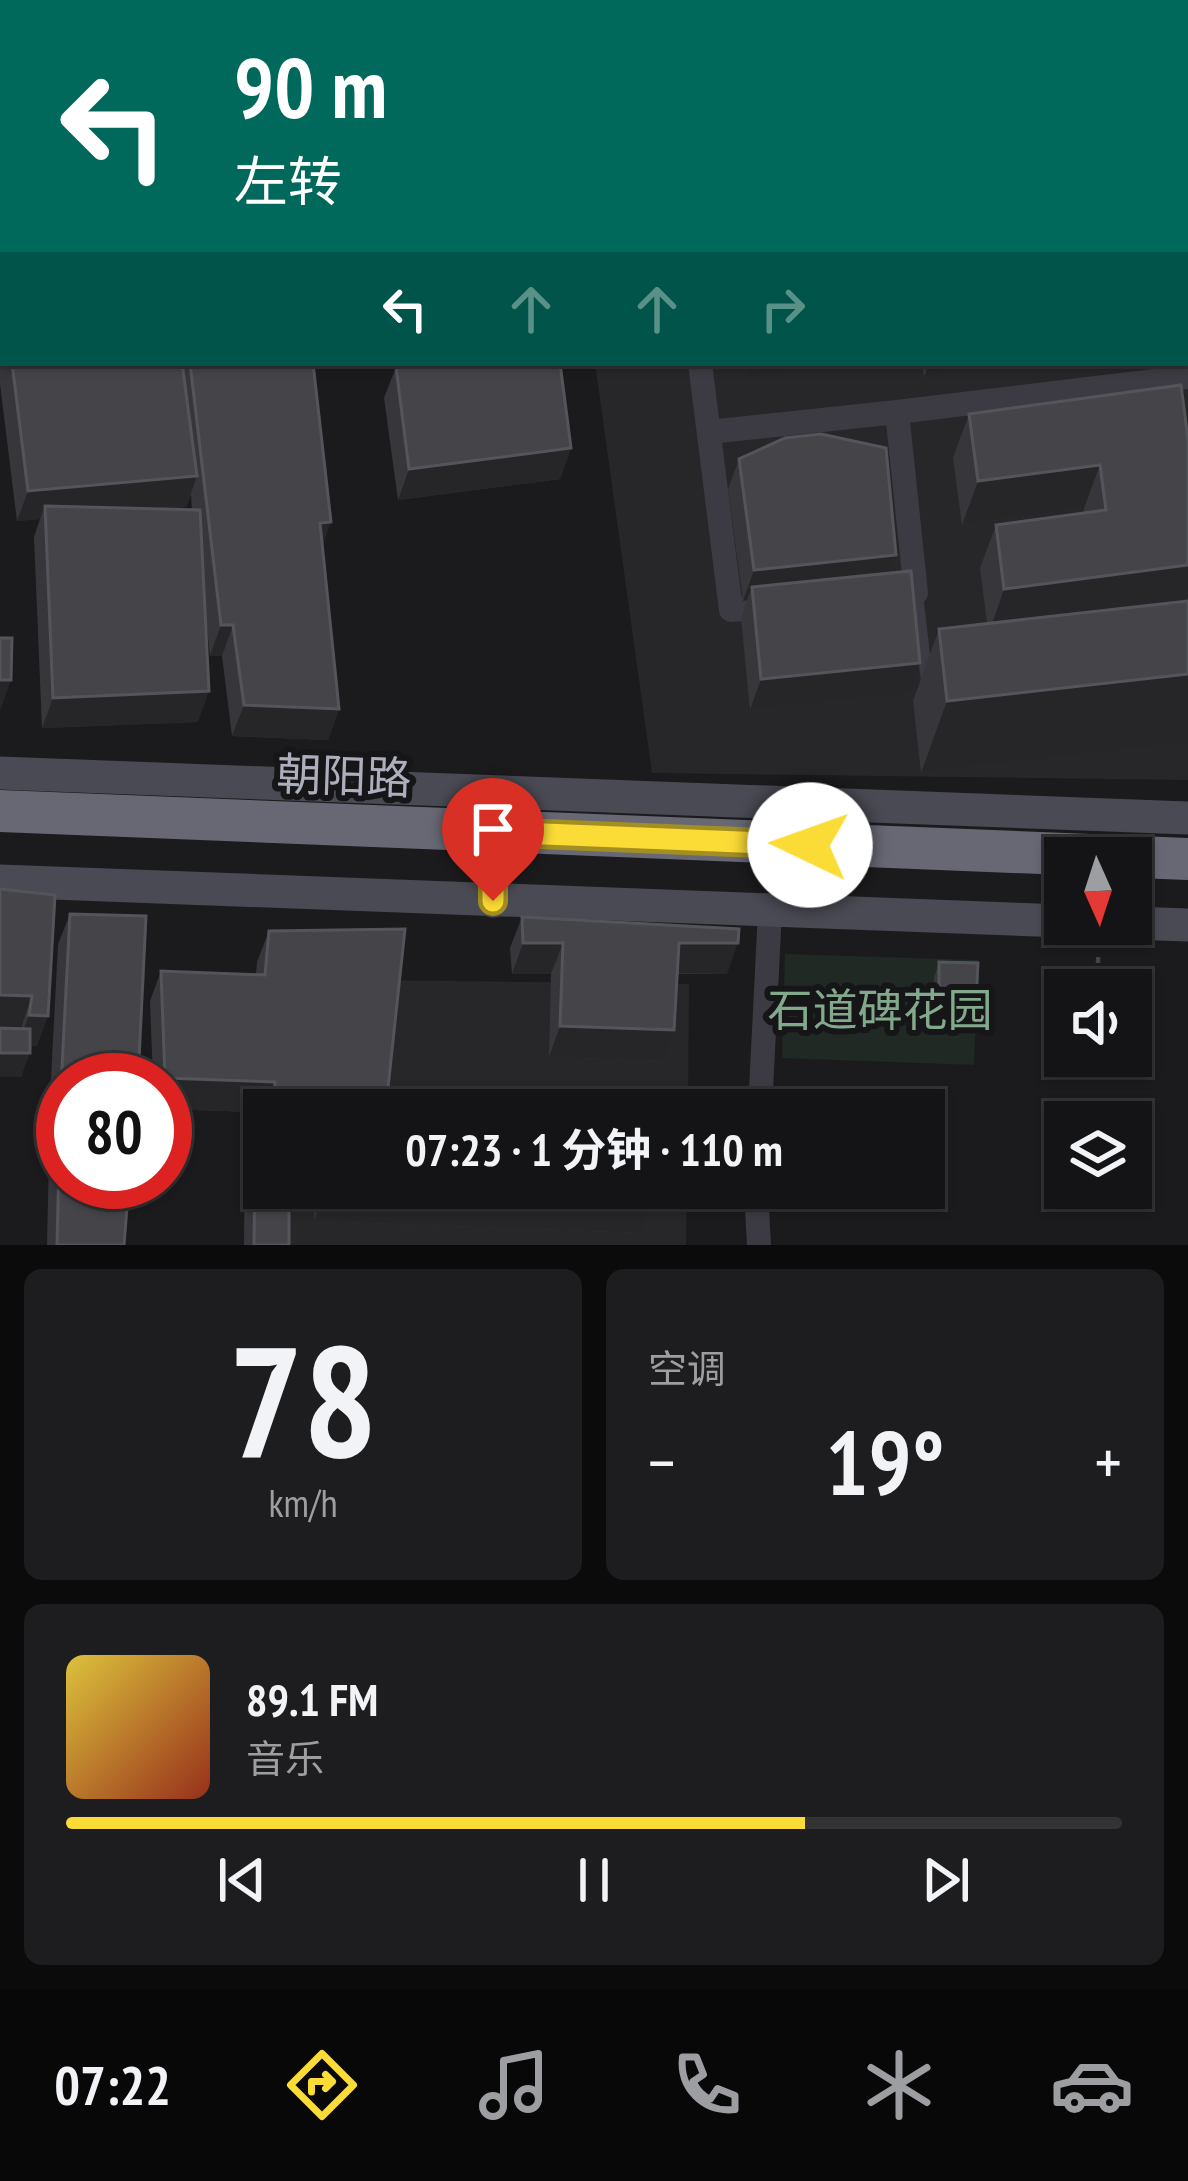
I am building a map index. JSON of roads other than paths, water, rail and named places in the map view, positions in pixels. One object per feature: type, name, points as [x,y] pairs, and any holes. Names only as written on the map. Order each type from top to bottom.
[{"type":"highway","name":"朝阳路","points":[[0,811],[493,827],[1188,859]]},
{"type":"highway","name":"朝阳路","points":[[0,838],[493,827],[1044,877]]},
{"type":"highway","points":[[1152,882],[1188,883]]},
{"type":"street","points":[[700,366],[730,610],[800,604]]},
{"type":"street","points":[[710,432],[1188,377]]},
{"type":"street","points":[[847,599],[916,592],[897,412]]},
{"type":"street","name":"朝阳路","points":[[0,773],[493,827],[1188,818]]},
{"type":"street","points":[[493,827],[493,901]]},
{"type":"street","points":[[0,880],[1044,920]]},
{"type":"street","points":[[761,1089],[770,911]]},
{"type":"street","points":[[1152,924],[1188,925]]},
{"type":"street","points":[[757,1209],[759,1245]]},
{"type":"lane","points":[[916,592],[928,692]]},
{"type":"park label","name":"石道碑花园","points":[[880,1009]]}]
